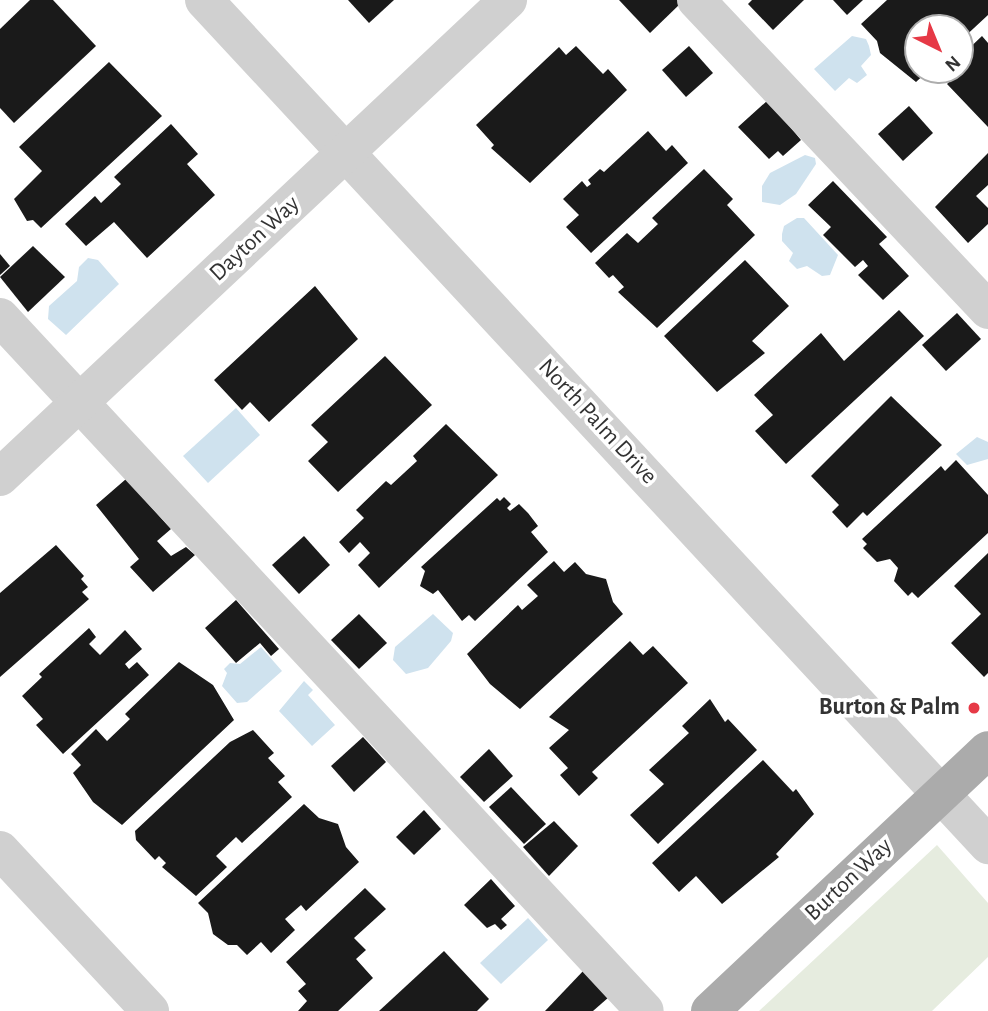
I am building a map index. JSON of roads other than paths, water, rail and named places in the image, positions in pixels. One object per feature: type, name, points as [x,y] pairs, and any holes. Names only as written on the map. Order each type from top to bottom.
[{"type":"main road","name":"Burton Way","points":[[710,1011],[988,750]]},
{"type":"street","name":"North Palm Drive","points":[[204,0],[988,845]]},
{"type":"street","name":"Dayton Way","points":[[0,477],[508,0]]},
{"type":"street","points":[[696,0],[988,310]]},
{"type":"street","points":[[0,317],[645,1011]]},
{"type":"street","points":[[0,850],[150,1011]]},
{"type":"water","points":[[852,36],[866,39],[869,46],[871,55],[861,66],[867,75],[857,83],[849,78],[835,91],[814,69]]},
{"type":"water","points":[[805,155],[815,158],[816,164],[796,194],[780,205],[762,202],[762,186],[770,173]]},
{"type":"water","points":[[797,218],[804,218],[838,255],[830,275],[822,276],[807,266],[797,269],[789,261],[793,253],[782,241],[782,234],[784,226]]},
{"type":"water","points":[[88,258],[98,260],[119,284],[66,335],[48,319],[49,306],[77,281],[79,267]]},
{"type":"water","points":[[236,408],[260,435],[208,483],[183,456]]},
{"type":"water","points":[[977,437],[988,442],[988,459],[967,465],[956,454]]},
{"type":"water","points":[[433,614],[453,633],[451,641],[428,668],[406,674],[393,660],[395,647]]},
{"type":"water","points":[[261,647],[282,671],[247,702],[237,703],[222,686],[227,673],[224,669],[230,663],[240,664]]},
{"type":"water","points":[[304,681],[313,690],[308,695],[335,725],[312,746],[279,711]]},
{"type":"water","points":[[528,918],[548,940],[501,984],[480,963]]},
{"type":"place","name":"Burton & Palm","points":[[974,708]]}]
